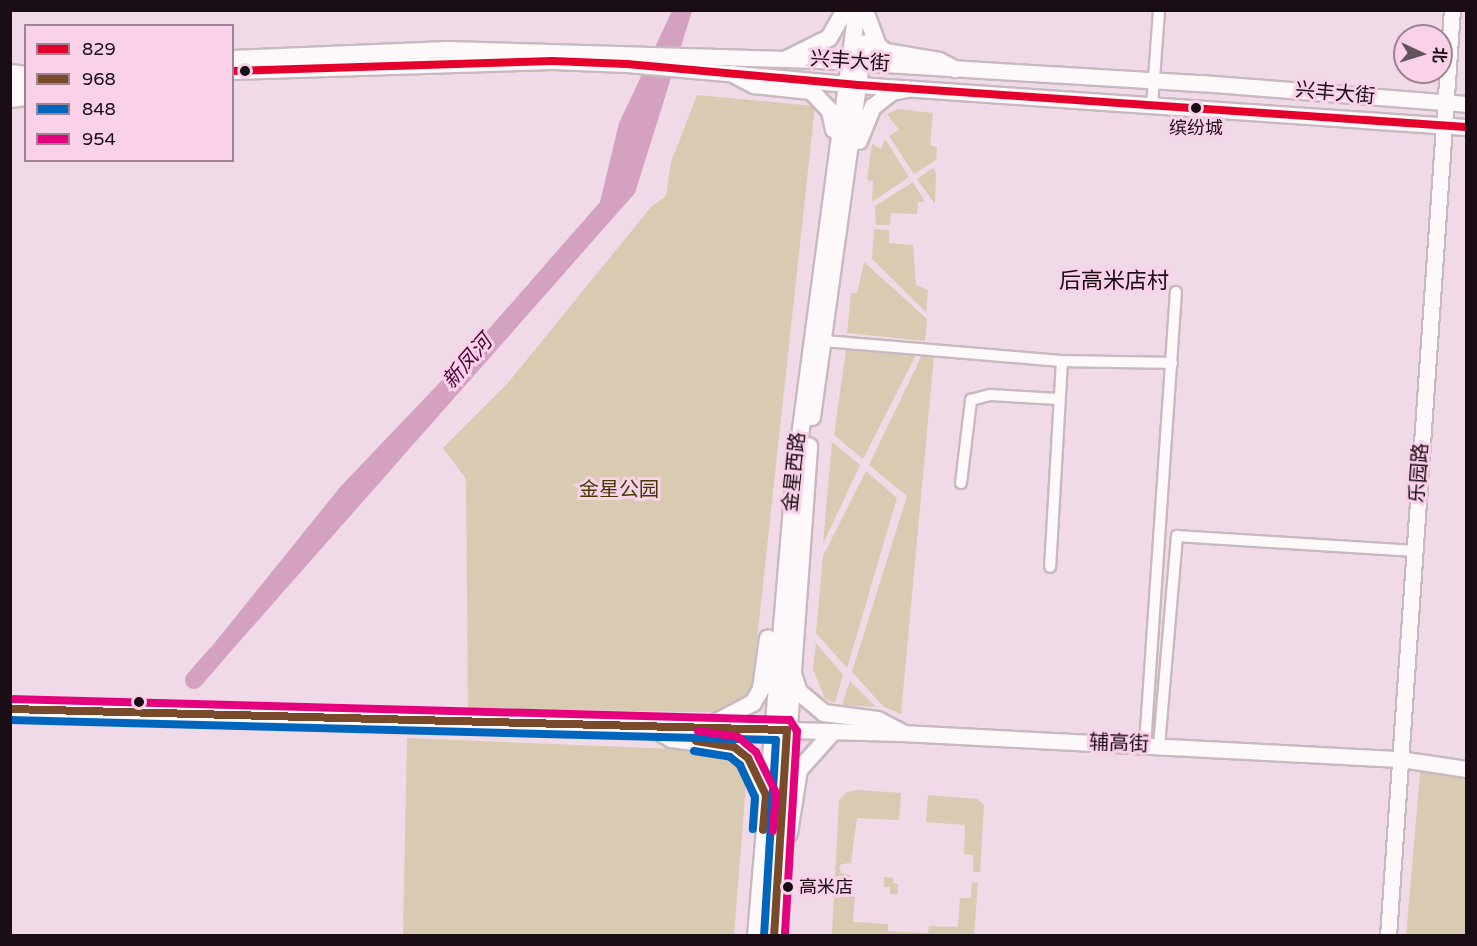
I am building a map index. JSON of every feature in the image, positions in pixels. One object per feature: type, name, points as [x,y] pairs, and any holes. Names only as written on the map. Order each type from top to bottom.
[{"type":"main road","points":[[787,59],[829,38],[845,10]]},
{"type":"main road","name":"乐园路","points":[[1388,936],[1452,10]]},
{"type":"main road","points":[[864,12],[878,46],[886,52],[939,61],[955,69]]},
{"type":"main road","name":"金星西路","points":[[774,935],[808,450],[842,199],[852,85],[864,12]]},
{"type":"main road","name":"兴丰大街","points":[[234,58],[448,49],[685,62],[787,59],[1155,80],[1467,104]]},
{"type":"main road","name":"兴丰大街","points":[[234,71],[629,59]]},
{"type":"main road","name":"兴丰大街","points":[[685,62],[733,74],[852,85],[1467,127]]},
{"type":"main road","points":[[733,74],[754,85],[811,91],[823,100],[830,111],[836,145]]},
{"type":"main road","name":"金星西路","points":[[756,936],[770,730],[799,432],[836,145],[852,85]]},
{"type":"main road","points":[[842,199],[851,182],[866,117],[884,97],[907,89]]},
{"type":"main road","points":[[707,727],[753,703],[761,690],[769,628],[782,604]]},
{"type":"main road","points":[[791,671],[799,692],[824,714],[878,720],[902,733]]},
{"type":"main road","name":"辅高街","points":[[10,709],[902,733],[1400,759],[1467,769]]},
{"type":"main road","points":[[648,726],[671,739],[734,747],[748,758],[766,795]]},
{"type":"main road","points":[[780,852],[793,826],[799,770],[833,732]]},
{"type":"street","points":[[1152,106],[1159,10]]},
{"type":"street","points":[[1152,746],[1176,292]]},
{"type":"street","points":[[823,341],[1062,362],[1172,363]]},
{"type":"street","points":[[1050,567],[1058,399],[1062,362]]},
{"type":"street","points":[[961,483],[971,400],[990,395],[1058,399]]},
{"type":"street","points":[[1152,746],[1177,537],[1414,551]]},
{"type":"green space","name":"金星公园","points":[[697,95],[815,106],[749,713],[468,708],[466,479],[443,448],[507,384],[651,207],[666,196],[671,162]]},
{"type":"green space","points":[[898,109],[933,113],[930,145],[937,147],[936,160],[914,174],[889,136],[899,130],[887,114]]},
{"type":"green space","points":[[885,139],[909,177],[872,202],[873,181],[867,180],[872,144],[881,149]]},
{"type":"green space","points":[[933,168],[936,173],[935,204],[917,179]]},
{"type":"green space","points":[[913,182],[925,202],[918,202],[917,214],[891,213],[890,225],[876,225],[875,206]]},
{"type":"green space","points":[[874,229],[889,230],[889,243],[913,245],[916,285],[928,290],[926,312],[872,259]]},
{"type":"green space","points":[[864,262],[927,319],[925,341],[847,333],[851,293],[857,293]]},
{"type":"green space","points":[[846,350],[916,355],[863,459],[834,435]]},
{"type":"green space","points":[[922,355],[934,356],[901,714],[884,707],[852,672],[907,496],[869,465]]},
{"type":"green space","points":[[832,442],[860,465],[823,544]]},
{"type":"green space","points":[[866,471],[897,498],[847,668],[816,633],[823,556]]},
{"type":"green space","points":[[816,643],[843,675],[835,703],[825,699],[813,669]]},
{"type":"green space","points":[[850,681],[876,707],[842,705]]},
{"type":"green space","points":[[407,738],[724,751],[747,772],[734,935],[403,936]]},
{"type":"green space","points":[[1421,762],[1466,769],[1466,935],[1406,936]]},
{"type":"green space","points":[[859,790],[901,793],[899,820],[857,818],[851,863],[841,864],[839,868],[841,873],[850,875],[849,896],[855,897],[853,922],[888,924],[888,931],[928,933],[929,926],[958,927],[960,898],[971,898],[972,882],[978,883],[974,935],[832,934],[839,800],[847,792]]},
{"type":"green space","points":[[928,795],[978,799],[984,805],[980,872],[973,872],[973,855],[964,854],[965,825],[926,822]]},
{"type":"green space","points":[[884,877],[893,878],[893,883],[898,884],[898,894],[890,894],[890,887],[884,887]]},
{"type":"water","points":[[672,11],[692,11],[635,193],[209,676],[192,671],[341,486],[467,354],[600,202],[619,123]]},
{"type":"waterway","name":"新凤河","points":[[194,680],[216,655]]},
{"type":"transit line","name":"829","points":[[234,71],[552,61],[627,64],[858,85],[1466,127]]},
{"type":"transit line","name":"954","points":[[10,699],[790,720],[797,731],[785,936]]},
{"type":"transit line","name":"968","points":[[10,709],[787,730],[774,936]]},
{"type":"transit line","name":"848","points":[[10,720],[776,740],[764,935]]},
{"type":"transit line","name":"954","points":[[698,731],[738,737],[756,752],[776,793],[773,831]]},
{"type":"transit line","name":"968","points":[[696,741],[734,747],[748,758],[766,795],[763,830]]},
{"type":"transit line","name":"848","points":[[694,751],[730,757],[740,765],[755,797],[753,829]]},
{"type":"place","name":"缤纷城","points":[[1196,108]]},
{"type":"place","name":"高米店","points":[[788,887]]},
{"type":"district","name":"后高米店村","points":[[1114,282]]}]
